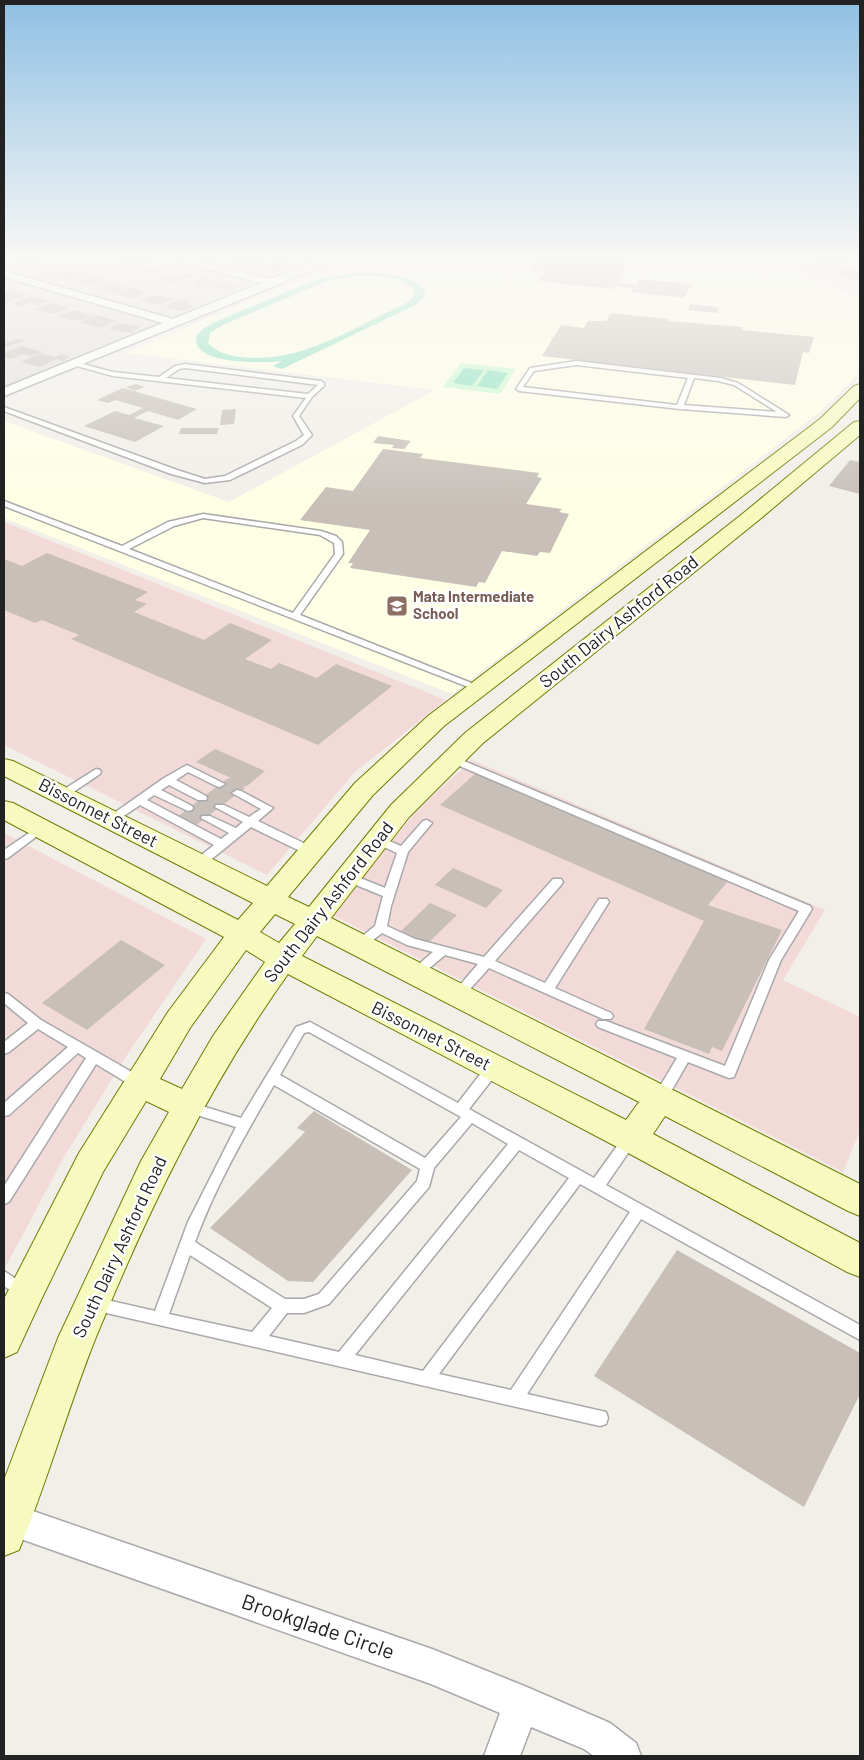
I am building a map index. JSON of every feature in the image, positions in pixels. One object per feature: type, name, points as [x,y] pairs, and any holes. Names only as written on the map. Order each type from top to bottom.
[{"type":"main road","name":"South Dairy Ashford Road","points":[[4,1340],[14,1286],[179,1020],[242,934],[364,790],[436,721],[826,423],[860,388]]},
{"type":"main road","points":[[826,423],[858,428]]},
{"type":"main road","name":"South Dairy Ashford Road","points":[[5,1524],[77,1338],[158,1161],[248,1007],[283,959],[400,811],[474,738],[753,515],[858,428]]},
{"type":"main road","points":[[719,505],[753,515]]},
{"type":"main road","points":[[592,601],[630,614]]},
{"type":"main road","points":[[436,721],[474,738]]},
{"type":"main road","name":"Bissonnet Street","points":[[4,766],[416,973],[860,1202]]},
{"type":"main road","name":"Bissonnet Street","points":[[4,809],[242,934],[283,959],[630,1138],[860,1261]]},
{"type":"main road","points":[[139,1083],[188,1107]]},
{"type":"main road","points":[[630,1138],[660,1098]]},
{"type":"street","points":[[4,392],[128,342]]},
{"type":"street","points":[[11,377],[27,383]]},
{"type":"street","name":"Brookglade Circle","points":[[5,1524],[432,1667],[522,1703],[597,1736],[623,1756]]},
{"type":"street","points":[[502,1756],[522,1703]]},
{"type":"lane","points":[[576,363],[692,376],[719,379],[736,384],[786,415],[680,407],[519,389],[532,369],[576,363]]},
{"type":"lane","points":[[75,364],[103,372],[310,396]]},
{"type":"lane","points":[[4,409],[174,472],[205,481],[227,478],[299,443],[308,435],[296,416],[310,396],[321,386],[321,383],[185,366],[177,367],[161,379]]},
{"type":"lane","points":[[680,407],[692,376]]},
{"type":"lane","points":[[4,503],[479,688]]},
{"type":"lane","points":[[122,549],[165,526],[191,517],[203,516],[331,536],[341,548],[339,554],[295,616]]},
{"type":"lane","points":[[381,928],[411,942],[487,962],[548,990],[604,1020],[685,1056],[729,1072],[775,960],[806,909],[452,759]]},
{"type":"lane","points":[[111,820],[187,768],[220,784]]},
{"type":"lane","points":[[62,795],[96,772]]},
{"type":"lane","points":[[168,780],[202,798]]},
{"type":"lane","points":[[153,790],[188,808]]},
{"type":"lane","points":[[198,864],[268,808],[237,793]]},
{"type":"lane","points":[[139,800],[222,844]]},
{"type":"lane","points":[[220,807],[312,852]]},
{"type":"lane","points":[[206,818],[237,833]]},
{"type":"lane","points":[[360,945],[381,928],[384,906],[404,851],[427,823]]},
{"type":"lane","points":[[4,854],[41,828]]},
{"type":"lane","points":[[377,840],[404,851]]},
{"type":"lane","points":[[348,877],[389,894]]},
{"type":"lane","points":[[458,995],[557,882]]},
{"type":"lane","points":[[548,990],[603,902]]},
{"type":"lane","points":[[416,973],[443,950]]},
{"type":"lane","points":[[4,997],[37,1023],[139,1083]]},
{"type":"lane","points":[[4,1049],[37,1023]]},
{"type":"lane","points":[[160,1318],[195,1222],[244,1124],[300,1030],[310,1027],[860,1333]]},
{"type":"lane","points":[[4,1111],[76,1047]]},
{"type":"lane","points":[[660,1098],[685,1056]]},
{"type":"lane","points":[[4,1198],[93,1057]]},
{"type":"lane","points":[[187,1244],[283,1306],[304,1306],[324,1299],[424,1183],[427,1166],[465,1113],[493,1068]]},
{"type":"lane","points":[[272,1077],[427,1166]]},
{"type":"lane","points":[[188,1107],[244,1124]]},
{"type":"lane","points":[[597,1186],[630,1138]]},
{"type":"lane","points":[[342,1360],[517,1142]]},
{"type":"lane","points":[[426,1379],[578,1176]]},
{"type":"lane","points":[[514,1399],[640,1210]]},
{"type":"lane","points":[[92,1303],[600,1418]]},
{"type":"lane","points":[[256,1340],[283,1306]]},
{"type":"shaded area","points":[[4,342],[113,342],[4,387]]},
{"type":"shaded area","name":"Mata Intermediate School","points":[[152,342],[860,342],[860,371],[816,415],[452,694],[4,518],[4,421],[229,502],[435,390],[126,353]]},
{"type":"shaded area","points":[[4,522],[446,700],[355,772],[267,875],[4,745]]},
{"type":"shaded area","points":[[472,760],[825,910],[783,980],[860,1017],[860,1130],[843,1172],[332,915],[418,809]]},
{"type":"shaded area","points":[[4,833],[206,939],[125,1058],[64,1157],[4,1270]]},
{"type":"green space","points":[[197,342],[208,342],[218,351],[226,354],[239,357],[261,358],[304,350],[325,342],[338,342],[282,369],[273,366],[282,361],[234,361],[208,355],[200,349]]},
{"type":"green space","points":[[461,363],[516,369],[500,394],[443,387]]},
{"type":"green space","points":[[464,368],[484,370],[472,386],[453,383]]},
{"type":"green space","points":[[488,370],[508,373],[497,389],[477,386]]},
{"type":"building","points":[[4,342],[22,342],[4,347]]},
{"type":"building","points":[[550,342],[812,342],[809,353],[803,352],[795,385],[542,356]]},
{"type":"building","points":[[22,346],[43,352],[31,356],[23,354],[11,359],[4,357],[4,353]]},
{"type":"building","points":[[41,353],[55,357],[62,354],[70,357],[61,361],[57,359],[40,367],[21,362]]},
{"type":"building","points":[[136,384],[145,387],[135,391],[126,387]]},
{"type":"building","points":[[123,388],[197,409],[178,420],[148,411],[134,418],[164,426],[135,442],[84,426],[115,411],[129,415],[143,408],[115,400],[108,403],[97,400]]},
{"type":"building","points":[[236,409],[234,424],[220,425],[222,410]]},
{"type":"building","points":[[181,428],[219,428],[217,434],[179,434]]},
{"type":"building","points":[[378,436],[411,441],[404,449],[392,448],[394,445],[373,443]]},
{"type":"building","points":[[383,449],[423,454],[420,458],[539,473],[537,477],[542,478],[526,504],[562,509],[559,512],[569,514],[550,553],[540,552],[537,556],[502,551],[485,583],[479,582],[476,587],[350,568],[353,563],[348,563],[370,530],[300,520],[326,487],[353,491]]},
{"type":"building","points":[[850,460],[860,462],[860,494],[829,486]]},
{"type":"building","points":[[47,553],[148,592],[135,600],[147,604],[134,612],[204,640],[230,623],[272,640],[245,659],[271,669],[279,663],[317,678],[336,664],[392,686],[318,745],[71,639],[79,635],[42,620],[35,623],[4,610],[4,559],[22,566]]},
{"type":"building","points":[[215,749],[265,771],[195,826],[177,817],[227,779],[231,778],[196,762]]},
{"type":"building","points":[[476,773],[729,880],[708,905],[782,930],[722,1051],[712,1047],[709,1054],[644,1029],[704,921],[440,805]]},
{"type":"building","points":[[453,868],[503,890],[486,908],[435,885]]},
{"type":"building","points":[[430,903],[457,915],[427,944],[401,931]]},
{"type":"building","points":[[121,940],[165,965],[87,1030],[42,1003]]},
{"type":"building","points":[[314,1111],[412,1170],[313,1282],[288,1281],[210,1228],[305,1132],[297,1128]]},
{"type":"building","points":[[677,1250],[860,1353],[860,1394],[804,1507],[594,1376]]},
{"type":"place","name":"Mata Intermediate School","points":[[397,606]]}]
